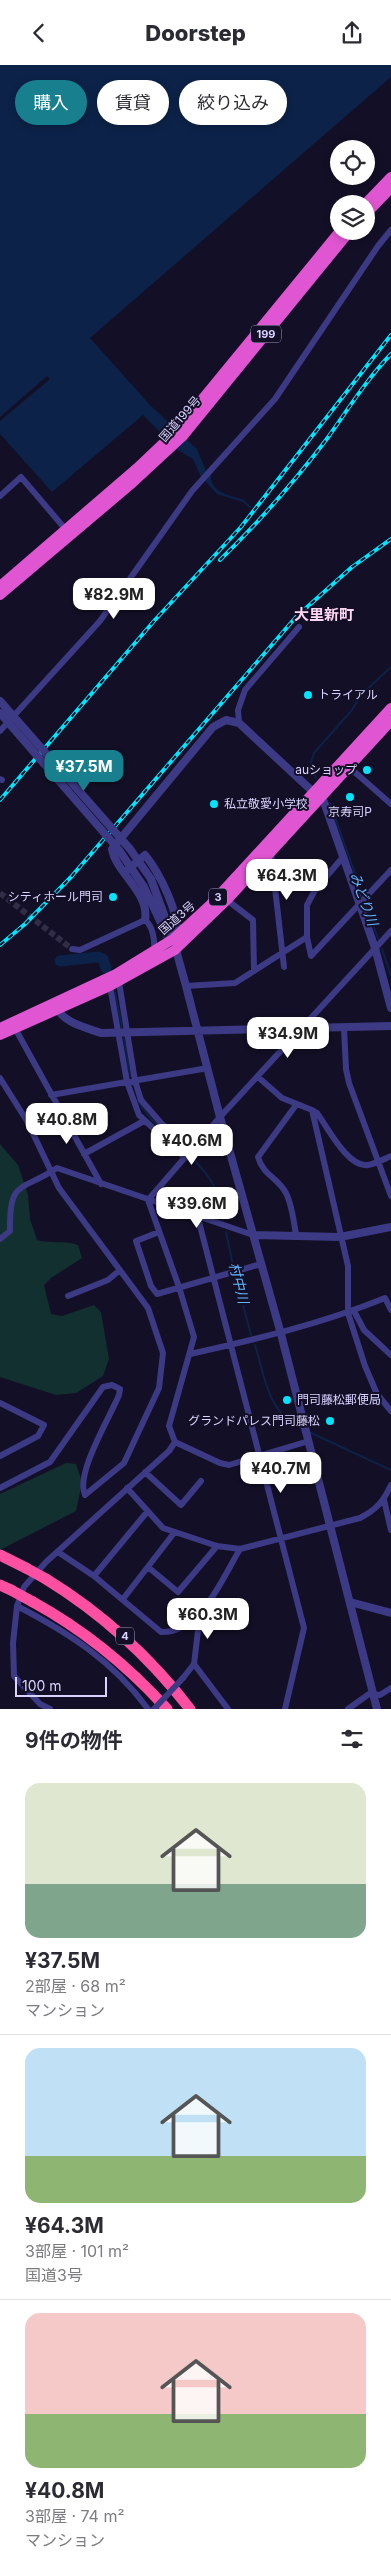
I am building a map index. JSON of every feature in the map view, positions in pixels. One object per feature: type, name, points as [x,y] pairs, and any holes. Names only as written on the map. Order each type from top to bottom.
[{"type":"highway","points":[[374,195],[391,177]]},
{"type":"highway","points":[[375,205],[391,188]]},
{"type":"highway","name":"国道199号","points":[[180,433],[333,240]]},
{"type":"highway","name":"国道199号","points":[[0,595],[180,433],[342,240]]},
{"type":"highway","name":"国道199号","points":[[0,586],[68,532]]},
{"type":"highway","name":"国道3号","points":[[0,1028],[114,984],[227,900],[271,853],[317,794],[391,708]]},
{"type":"highway","name":"国道3号","points":[[0,1035],[16,1029],[174,941],[317,794],[349,767],[391,721]]},
{"type":"highway","name":"4","points":[[0,1555],[46,1579],[86,1605],[124,1635],[160,1672],[190,1709]]},
{"type":"highway","name":"4","points":[[0,1585],[73,1626],[103,1648],[140,1681],[166,1709]]},
{"type":"street","points":[[0,731],[100,621],[199,483],[211,472],[275,399],[378,246],[391,230]]},
{"type":"street","points":[[0,496],[21,477],[68,532]]},
{"type":"street","points":[[239,723],[238,710],[245,690],[299,627]]},
{"type":"street","points":[[0,701],[130,849],[151,879],[174,941]]},
{"type":"street","points":[[0,713],[119,850],[144,887],[174,941]]},
{"type":"street","points":[[144,920],[145,914],[140,899],[114,857],[112,849],[115,843],[213,727],[226,720],[239,723],[317,794],[360,903],[375,948],[391,1008]]},
{"type":"street","points":[[349,767],[391,804]]},
{"type":"street","points":[[271,853],[284,967]]},
{"type":"street","points":[[125,872],[145,855],[161,878],[174,941],[220,1117],[281,1334],[377,1709]]},
{"type":"street","points":[[343,857],[315,889],[307,905],[307,937],[311,956],[391,870]]},
{"type":"street","points":[[227,900],[253,920],[254,971]]},
{"type":"street","points":[[72,949],[80,950],[144,920]]},
{"type":"street","points":[[144,920],[149,924],[153,936],[154,953]]},
{"type":"street","points":[[148,1201],[220,1117],[391,931]]},
{"type":"street","points":[[186,986],[235,983],[282,951],[307,937]]},
{"type":"street","points":[[114,984],[127,1033],[140,1100],[149,1111],[192,1150]]},
{"type":"street","points":[[114,984],[117,1033],[126,1082],[139,1115],[185,1158]]},
{"type":"street","points":[[56,1007],[70,1022],[101,1033],[391,1026]]},
{"type":"street","points":[[344,1028],[346,1069],[349,1083],[391,1196]]},
{"type":"street","points":[[16,1029],[101,1184]]},
{"type":"street","points":[[51,1095],[208,1067]]},
{"type":"street","points":[[258,1077],[282,1098],[317,1113],[346,1154],[354,1162],[368,1165],[391,1156]]},
{"type":"street","points":[[0,1078],[27,1121],[58,1188],[148,1308],[163,1353],[160,1388],[124,1463],[85,1495],[83,1491],[86,1466],[119,1395],[120,1389],[112,1385],[103,1387],[50,1461],[0,1488]]},
{"type":"street","points":[[296,1105],[258,1157],[266,1175],[275,1180],[286,1194],[296,1235]]},
{"type":"street","points":[[312,1110],[348,1266],[351,1312],[365,1366],[377,1394],[391,1411]]},
{"type":"street","points":[[84,1154],[144,1121]]},
{"type":"street","points":[[0,1239],[10,1231],[10,1207],[17,1191],[31,1180],[57,1168],[148,1201],[253,1235],[340,1237],[391,1227]]},
{"type":"street","points":[[148,1201],[179,1287],[194,1337],[169,1426],[175,1442],[220,1463],[229,1465],[308,1438]]},
{"type":"street","points":[[198,1218],[304,1628],[284,1709]]},
{"type":"street","points":[[159,1232],[136,1241],[151,1286],[157,1294],[261,1265]]},
{"type":"street","points":[[68,1296],[108,1280],[120,1270]]},
{"type":"street","points":[[190,1354],[281,1334],[351,1312],[384,1298],[391,1310]]},
{"type":"street","points":[[351,1312],[364,1330],[391,1355]]},
{"type":"street","points":[[0,1403],[44,1425],[38,1436],[0,1456]]},
{"type":"street","points":[[50,1709],[40,1703],[14,1676],[12,1652],[17,1606],[24,1587],[46,1562],[175,1442]]},
{"type":"street","points":[[145,1471],[181,1505],[201,1481]]},
{"type":"street","points":[[127,1488],[163,1528],[217,1546],[240,1549],[360,1518],[376,1510],[384,1500],[391,1485]]},
{"type":"street","points":[[384,1500],[391,1530]]},
{"type":"street","points":[[94,1576],[147,1512]]},
{"type":"street","points":[[123,1599],[174,1533]]},
{"type":"street","points":[[148,1567],[178,1592],[217,1546]]},
{"type":"street","points":[[58,1552],[94,1576],[161,1631],[173,1632],[200,1614],[240,1549]]},
{"type":"street","points":[[350,1602],[391,1613]]},
{"type":"street","points":[[17,1606],[67,1632],[89,1649],[135,1691],[148,1709]]},
{"type":"street","points":[[154,1709],[194,1664],[200,1614]]},
{"type":"street","points":[[194,1664],[228,1709]]},
{"type":"street","points":[[348,1709],[369,1694],[380,1695],[391,1688]]},
{"type":"green space","points":[[0,1144],[18,1165],[28,1195],[30,1219],[37,1240],[78,1245],[82,1258],[51,1278],[44,1285],[51,1314],[62,1316],[94,1305],[101,1312],[109,1359],[103,1376],[76,1393],[56,1395],[0,1377]]},
{"type":"green space","points":[[66,1463],[76,1464],[82,1482],[76,1511],[0,1550],[0,1494]]},
{"type":"water","points":[[0,65],[391,65],[391,77],[90,338],[150,405],[197,449],[206,471],[211,474],[211,480],[217,490],[245,500],[243,502],[217,494],[201,477],[193,459],[178,450],[143,415],[52,492],[0,434],[0,421],[50,379],[47,376],[0,417]]},
{"type":"waterway","points":[[243,501],[250,507]]},
{"type":"waterway","name":"みどり川","points":[[316,777],[311,763],[314,753],[352,710],[361,695],[391,667]]},
{"type":"waterway","name":"みどり川","points":[[330,803],[363,896]]},
{"type":"waterway","name":"みどり川","points":[[364,901],[378,938]]},
{"type":"waterway","name":"みどり川","points":[[382,949],[391,976]]},
{"type":"waterway","name":"村中川","points":[[60,961],[98,957],[103,959],[106,968]]},
{"type":"waterway","name":"村中川","points":[[115,992],[122,1027]]},
{"type":"waterway","name":"村中川","points":[[124,1038],[130,1076]]},
{"type":"waterway","name":"村中川","points":[[137,1100],[151,1119],[187,1152]]},
{"type":"waterway","name":"村中川","points":[[192,1158],[211,1180],[219,1200],[223,1220]]},
{"type":"waterway","name":"村中川","points":[[226,1232],[234,1270]]},
{"type":"waterway","name":"村中川","points":[[235,1274],[251,1335]]},
{"type":"waterway","name":"村中川","points":[[255,1345],[265,1382],[275,1405],[291,1422],[303,1429]]},
{"type":"waterway","name":"村中川","points":[[309,1432],[391,1470]]},
{"type":"tunnel","points":[[0,893],[72,949]]},
{"type":"railway","points":[[0,800],[154,621],[241,527],[391,335]]},
{"type":"railway","points":[[220,560],[262,517],[301,471],[326,440],[365,385],[391,354]]},
{"type":"railway","points":[[0,945],[25,924],[71,877],[296,617],[352,567],[391,539]]},
{"type":"place","name":"トライアル","points":[[308,695]]},
{"type":"place","name":"auショップ","points":[[367,770]]},
{"type":"place","name":"京寿司P","points":[[350,797]]},
{"type":"place","name":"私立敬愛小学校","points":[[214,804]]},
{"type":"place","name":"シティホール門司","points":[[113,897]]},
{"type":"place","name":"門司藤松郵便局","points":[[287,1400]]},
{"type":"place","name":"グランドパレス門司藤松","points":[[330,1421]]},
{"type":"district","name":"大里新町","points":[[324,615]]}]
